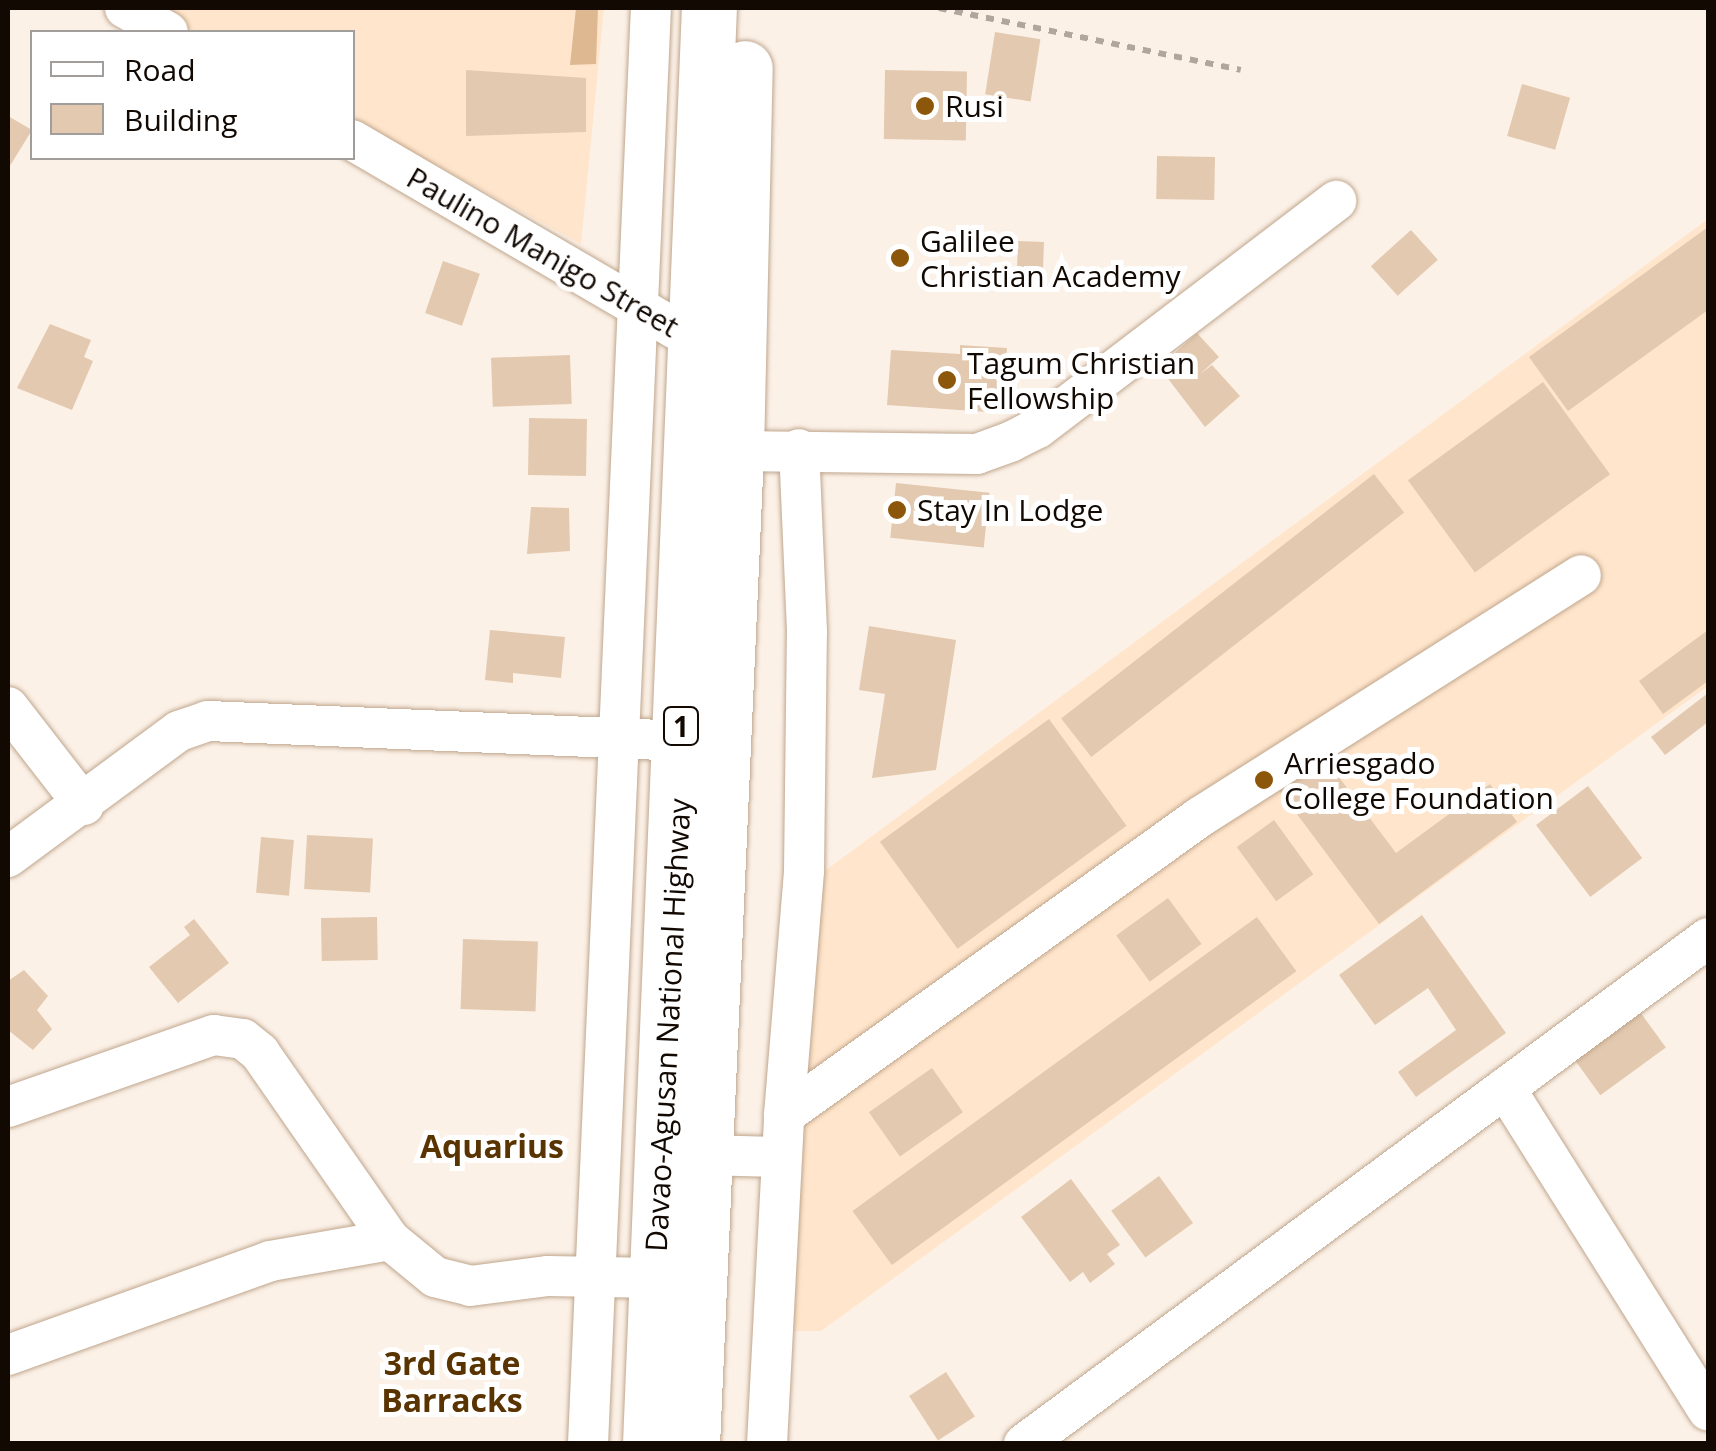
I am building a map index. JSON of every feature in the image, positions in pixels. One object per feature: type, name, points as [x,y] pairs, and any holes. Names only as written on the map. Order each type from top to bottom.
[{"type":"highway","name":"Davao-Agusan National Highway","points":[[692,1444],[736,451],[718,342],[709,8]]},
{"type":"highway","name":"Davao-Agusan National Highway","points":[[650,1444],[681,742],[748,8]]},
{"type":"street","points":[[125,8],[164,30]]},
{"type":"street","points":[[588,1444],[651,8]]},
{"type":"street","name":"Paulino Manigo Street","points":[[355,142],[638,307],[718,342]]},
{"type":"street","points":[[736,451],[978,454],[1012,441],[1336,200]]},
{"type":"street","points":[[766,1444],[777,1157],[784,1115],[804,871],[808,631],[799,449]]},
{"type":"street","points":[[784,1115],[1200,817],[1581,575]]},
{"type":"street","points":[[8,706],[84,805]]},
{"type":"street","points":[[8,857],[179,732],[208,721],[681,742]]},
{"type":"street","points":[[1024,1444],[1708,938]]},
{"type":"street","points":[[8,1107],[214,1035],[242,1040],[260,1053],[390,1240],[435,1276],[470,1286],[596,1277],[656,1278]]},
{"type":"street","points":[[1505,1088],[1708,1410]]},
{"type":"street","points":[[703,1154],[777,1157]]},
{"type":"street","points":[[8,1355],[270,1260],[390,1240]]},
{"type":"path","points":[[938,8],[1242,70]]},
{"type":"shaded area","points":[[146,8],[604,8],[581,244],[355,121],[355,30],[188,30]]},
{"type":"shaded area","points":[[576,8],[598,8],[596,64],[570,65]]},
{"type":"shaded area","name":"Arriesgado College Foundation","points":[[1708,219],[1708,686],[821,1331],[784,1331],[822,873]]},
{"type":"building","points":[[995,32],[1040,39],[1031,101],[985,94]]},
{"type":"building","points":[[466,70],[586,78],[586,132],[466,136]]},
{"type":"building","name":"Rusi","points":[[885,70],[967,71],[966,140],[884,139]]},
{"type":"building","points":[[1522,84],[1570,98],[1555,150],[1507,136]]},
{"type":"building","points":[[8,116],[30,129],[30,133],[8,169]]},
{"type":"building","points":[[1157,156],[1215,157],[1214,200],[1156,199]]},
{"type":"building","points":[[1708,227],[1708,310],[1568,411],[1529,357]]},
{"type":"building","points":[[1411,230],[1438,260],[1398,296],[1371,266]]},
{"type":"building","points":[[1018,241],[1044,242],[1043,280],[1017,279]]},
{"type":"building","points":[[443,261],[480,274],[462,326],[425,313]]},
{"type":"building","points":[[50,324],[91,340],[84,357],[93,361],[72,410],[17,388]]},
{"type":"building","points":[[1197,333],[1219,357],[1200,374],[1212,365],[1240,396],[1205,427],[1159,367]]},
{"type":"building","name":"Tagum Christian Fellowship","points":[[960,345],[1007,348],[1002,413],[887,405],[891,350],[960,354]]},
{"type":"building","points":[[570,355],[572,404],[493,407],[491,358]]},
{"type":"building","points":[[1543,382],[1610,474],[1475,572],[1408,480]]},
{"type":"building","points":[[529,418],[587,419],[586,476],[528,475]]},
{"type":"building","points":[[1374,474],[1404,513],[1091,757],[1061,718]]},
{"type":"building","points":[[896,483],[989,493],[984,548],[890,538]]},
{"type":"building","points":[[531,507],[569,508],[570,551],[527,554]]},
{"type":"building","points":[[869,626],[956,640],[936,770],[872,778],[885,694],[859,690]]},
{"type":"building","points":[[490,630],[565,637],[561,678],[513,673],[513,683],[485,680]]},
{"type":"building","points":[[1708,630],[1708,681],[1663,714],[1639,681]]},
{"type":"building","points":[[1708,693],[1708,722],[1665,755],[1651,737]]},
{"type":"building","points":[[1049,719],[1127,826],[958,949],[880,842]]},
{"type":"building","points":[[1317,748],[1396,853],[1490,784],[1517,822],[1379,924],[1273,782]]},
{"type":"building","points":[[1588,786],[1642,858],[1590,897],[1536,825]]},
{"type":"building","points":[[1274,820],[1313,874],[1276,901],[1237,847]]},
{"type":"building","points":[[307,835],[373,838],[370,892],[304,889]]},
{"type":"building","points":[[261,837],[294,840],[289,896],[256,893]]},
{"type":"building","points":[[1168,898],[1202,944],[1150,982],[1116,936]]},
{"type":"building","points":[[1422,915],[1506,1033],[1416,1097],[1398,1072],[1456,1030],[1428,988],[1375,1025],[1339,975]]},
{"type":"building","points":[[377,917],[378,960],[322,961],[321,918]]},
{"type":"building","points":[[1257,917],[1296,971],[892,1265],[852,1211]]},
{"type":"building","points":[[194,919],[229,963],[178,1003],[149,967],[190,935],[184,927]]},
{"type":"building","points":[[463,939],[538,942],[536,1012],[461,1009]]},
{"type":"building","points":[[24,970],[48,996],[37,1010],[52,1029],[33,1050],[8,1030],[8,981]]},
{"type":"building","points":[[1640,1012],[1666,1048],[1600,1095],[1574,1060]]},
{"type":"building","points":[[932,1068],[963,1112],[900,1156],[869,1112]]},
{"type":"building","points":[[1159,1176],[1193,1223],[1145,1258],[1111,1211]]},
{"type":"building","points":[[1071,1179],[1120,1245],[1107,1254],[1115,1264],[1090,1283],[1083,1272],[1070,1282],[1021,1217]]},
{"type":"building","points":[[946,1372],[975,1416],[938,1440],[909,1396]]},
{"type":"place","name":"Rusi","points":[[925,106]]},
{"type":"place","name":"Galilee Christian Academy","points":[[900,258]]},
{"type":"place","name":"Tagum Christian Fellowship","points":[[947,380]]},
{"type":"place","name":"Stay In Lodge","points":[[897,510]]},
{"type":"place","name":"Arriesgado College Foundation","points":[[1264,780]]},
{"type":"district","name":"Aquarius","points":[[492,1146]]},
{"type":"district","name":"3rd Gate Barracks","points":[[452,1382]]}]
